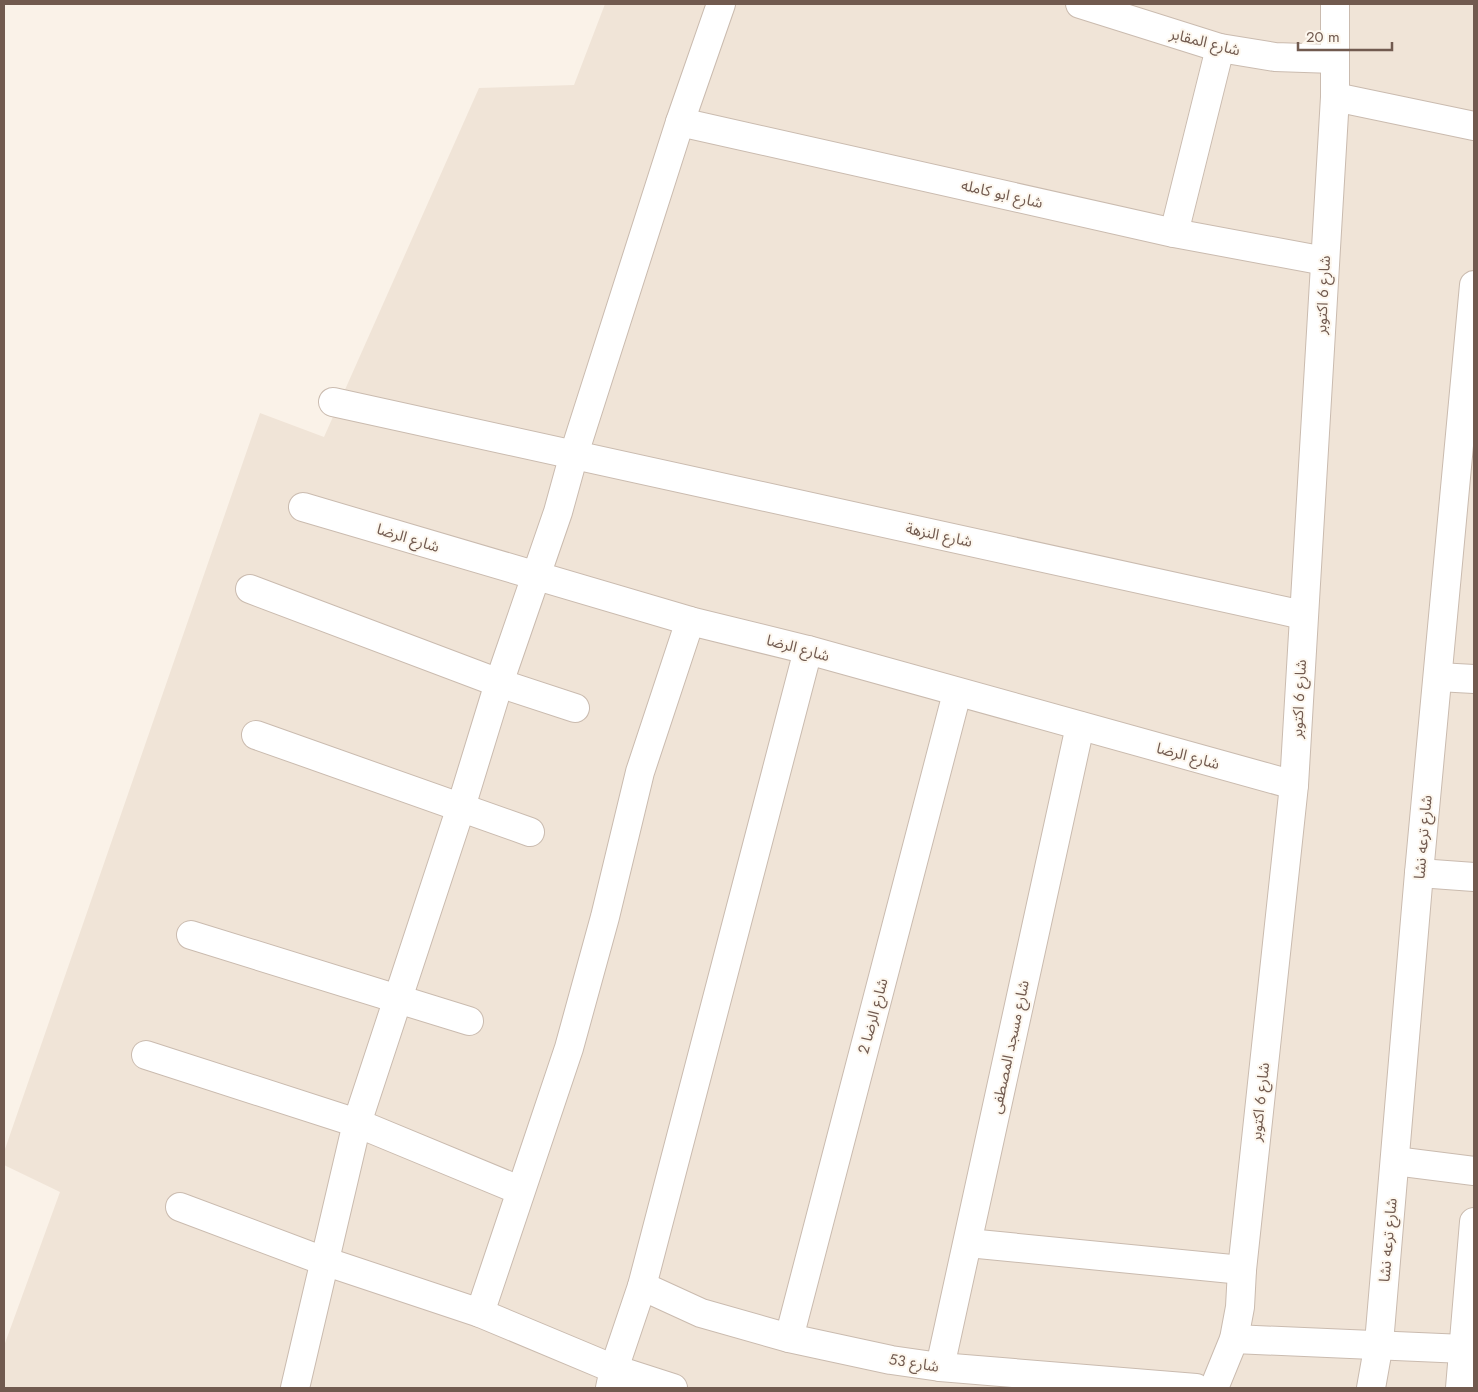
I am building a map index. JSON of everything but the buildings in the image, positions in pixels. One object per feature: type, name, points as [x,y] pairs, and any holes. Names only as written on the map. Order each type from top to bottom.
[{"type":"street","points":[[295,1388],[357,1123],[461,807],[499,682],[558,512],[574,454],[680,122],[721,4]]},
{"type":"street","name":"شارع المقابر","points":[[1080,4],[1220,48],[1275,57],[1334,59]]},
{"type":"street","name":"شارع 6 اكتوبر","points":[[1214,1388],[1234,1339],[1240,1307],[1242,1270],[1294,785],[1335,97],[1335,4]]},
{"type":"street","points":[[1174,233],[1220,48]]},
{"type":"street","points":[[1335,97],[1474,126]]},
{"type":"street","name":"شارع ابو كامله","points":[[680,122],[1174,233],[1325,261]]},
{"type":"street","name":"شارع ترعه نشا","points":[[1371,1388],[1379,1344],[1419,872],[1474,285]]},
{"type":"street","name":"شارع النزهة","points":[[332,402],[1303,615]]},
{"type":"street","name":"شارع الرضا","points":[[303,507],[690,621],[808,650],[1294,785]]},
{"type":"street","points":[[250,589],[499,682],[575,708]]},
{"type":"street","points":[[480,1313],[519,1190],[569,1048],[640,772],[690,621]]},
{"type":"street","points":[[612,1378],[642,1286],[808,650]]},
{"type":"street","points":[[1438,677],[1474,680]]},
{"type":"street","name":"شارع الرضا 2","points":[[789,1338],[958,693]]},
{"type":"street","name":"شارع مسجد المصطفى","points":[[940,1367],[1080,726]]},
{"type":"street","points":[[256,735],[530,832]]},
{"type":"street","points":[[1419,872],[1474,877]]},
{"type":"street","points":[[191,935],[397,997],[469,1021]]},
{"type":"street","points":[[146,1055],[357,1123],[519,1190]]},
{"type":"street","points":[[1395,1161],[1474,1171]]},
{"type":"street","points":[[180,1207],[324,1261],[480,1313],[612,1378],[673,1388]]},
{"type":"street","points":[[1460,1388],[1468,1333],[1474,1222]]},
{"type":"street","points":[[968,1243],[1242,1270]]},
{"type":"street","name":"شارع 53","points":[[642,1286],[701,1313],[789,1338],[891,1360],[940,1367],[1196,1388]]},
{"type":"street","points":[[1234,1339],[1379,1344],[1468,1333]]},
{"type":"shaded area","points":[[605,4],[1474,4],[1474,1388],[4,1388],[4,1346],[60,1192],[4,1165],[4,1152],[260,413],[324,437],[479,88],[574,85]]}]
